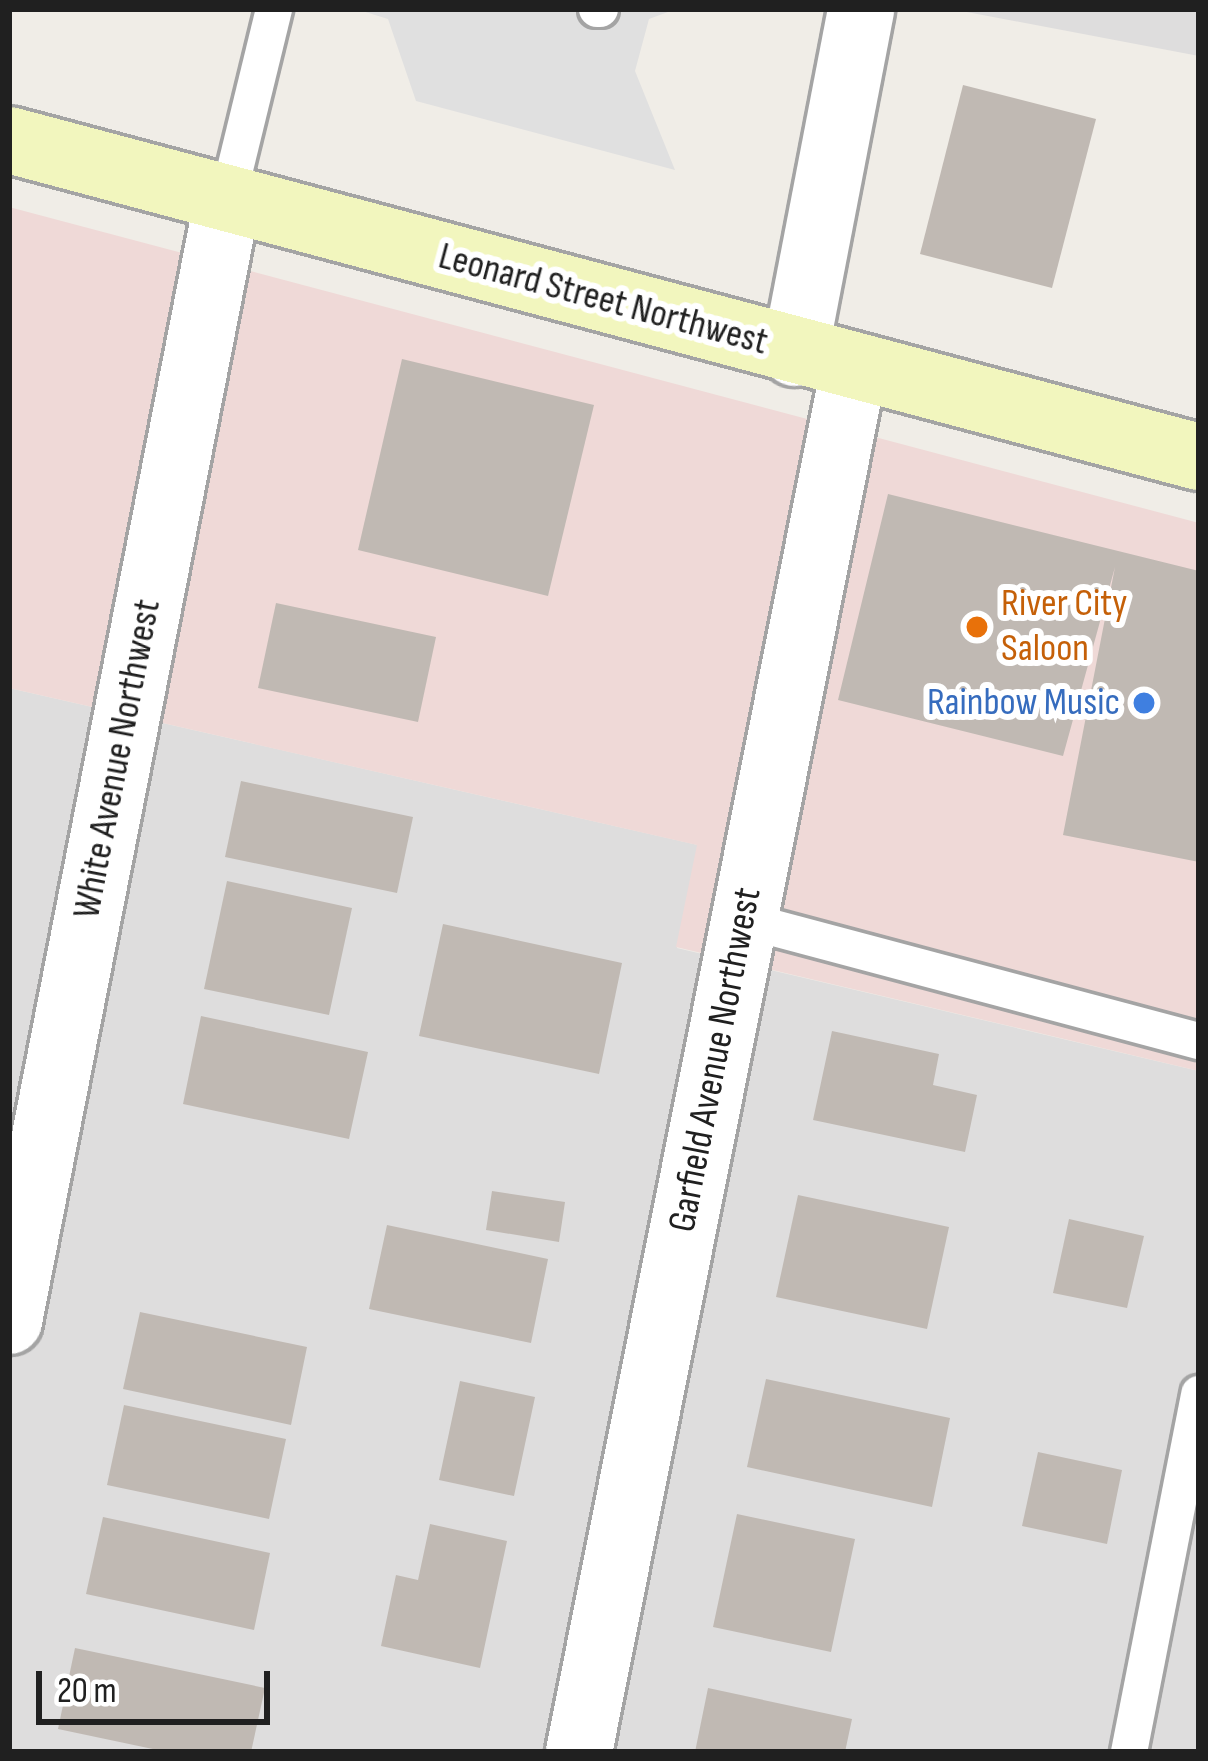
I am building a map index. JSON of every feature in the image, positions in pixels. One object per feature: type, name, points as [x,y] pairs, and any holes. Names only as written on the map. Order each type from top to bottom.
[{"type":"main road","name":"Leonard Street Northwest","points":[[9,140],[1199,457]]},
{"type":"street","name":"Garfield Avenue Northwest","points":[[578,1752],[744,920],[824,360],[861,9]]},
{"type":"street","name":"White Avenue Northwest","points":[[9,1321],[18,1226],[228,198]]},
{"type":"lane","points":[[228,198],[274,9]]},
{"type":"lane","points":[[744,920],[1199,1041]]},
{"type":"lane","points":[[1130,1752],[1199,1394]]},
{"type":"shaded area","points":[[356,9],[676,9],[649,19],[635,71],[675,170],[416,101],[388,19]]},
{"type":"shaded area","points":[[951,9],[1199,9],[1199,56]]},
{"type":"shaded area","points":[[9,207],[1199,523],[1199,1071],[676,947],[697,845],[9,688]]},
{"type":"shaded area","points":[[9,688],[698,845],[677,948],[1199,1071],[1199,1752],[9,1752]]},
{"type":"building","points":[[963,85],[1096,119],[1052,288],[920,254]]},
{"type":"building","points":[[402,359],[594,405],[548,596],[358,550]]},
{"type":"building","name":"River City Saloon","points":[[888,494],[1199,571],[1199,862],[1063,835],[1115,567],[1063,756],[838,700]]},
{"type":"building","points":[[276,603],[436,637],[418,722],[258,688]]},
{"type":"building","points":[[241,781],[413,817],[397,893],[225,857]]},
{"type":"building","points":[[227,881],[352,908],[329,1015],[204,989]]},
{"type":"building","points":[[443,924],[622,963],[599,1074],[419,1036]]},
{"type":"building","points":[[201,1016],[368,1052],[349,1139],[183,1104]]},
{"type":"building","points":[[832,1031],[939,1054],[933,1085],[977,1095],[965,1152],[813,1120]]},
{"type":"building","points":[[492,1191],[565,1202],[559,1242],[486,1230]]},
{"type":"building","points":[[798,1195],[949,1227],[927,1329],[776,1297]]},
{"type":"building","points":[[1069,1219],[1144,1236],[1127,1308],[1053,1293]]},
{"type":"building","points":[[387,1225],[548,1259],[531,1343],[369,1309]]},
{"type":"building","points":[[140,1312],[307,1347],[291,1425],[123,1389]]},
{"type":"building","points":[[766,1379],[950,1418],[932,1507],[747,1467]]},
{"type":"building","points":[[460,1381],[535,1397],[514,1496],[439,1480]]},
{"type":"building","points":[[124,1405],[286,1439],[269,1519],[107,1485]]},
{"type":"building","points":[[1038,1452],[1122,1470],[1107,1544],[1022,1526]]},
{"type":"building","points":[[737,1514],[855,1539],[831,1652],[713,1627]]},
{"type":"building","points":[[103,1517],[270,1553],[254,1630],[86,1594]]},
{"type":"building","points":[[430,1524],[507,1541],[480,1668],[381,1646],[396,1575],[418,1580]]},
{"type":"building","points":[[75,1648],[265,1688],[251,1752],[167,1752],[58,1729]]},
{"type":"building","points":[[708,1688],[852,1719],[845,1752],[695,1752]]},
{"type":"place","name":"River City Saloon","points":[[977,627]]},
{"type":"place","name":"Rainbow Music","points":[[1144,703]]}]
